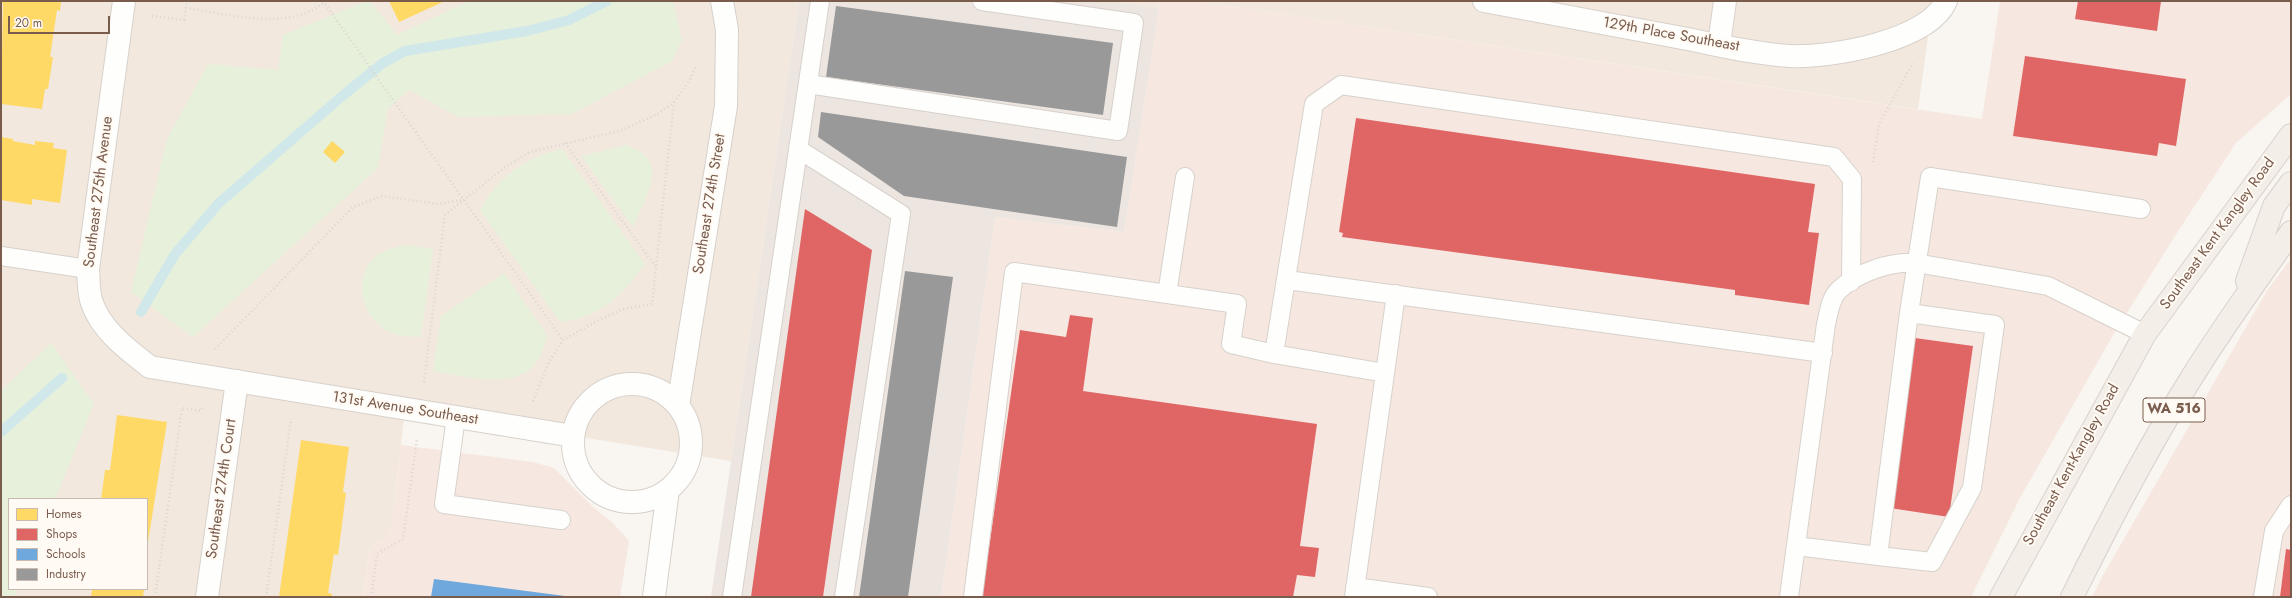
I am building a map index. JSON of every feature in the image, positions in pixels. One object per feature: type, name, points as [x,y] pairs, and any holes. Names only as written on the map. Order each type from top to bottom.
[{"type":"main road","name":"Southeast Kent Kangley Road","points":[[2145,334],[2291,135]]},
{"type":"main road","points":[[2238,306],[2274,206],[2291,183]]},
{"type":"main road","name":"WA 516","points":[[2072,597],[2107,528],[2184,391],[2238,306],[2291,232]]},
{"type":"main road","name":"Southeast Kent-Kangley Road","points":[[2000,597],[2145,334]]},
{"type":"street","name":"Southeast 275th Avenue","points":[[124,1],[88,269],[92,303],[103,324],[128,350],[150,367],[237,381]]},
{"type":"street","name":"Southeast 274th Street","points":[[678,406],[726,106],[727,30],[722,1]]},
{"type":"street","name":"129th Place Southeast","points":[[1484,1],[1719,45],[1791,56],[1859,50],[1914,32],[1943,8],[1946,1]]},
{"type":"street","points":[[1719,45],[1725,1]]},
{"type":"street","name":"131st Avenue Southeast","points":[[237,381],[573,436]]},
{"type":"street","name":"Southeast 274th Court","points":[[207,597],[237,381]]},
{"type":"street","points":[[626,384],[645,385],[664,393],[678,406],[688,422],[691,441],[689,460],[680,477],[668,490],[650,500],[631,502],[612,499],[594,489],[582,474],[574,456],[573,436],[579,417],[590,401],[606,389],[626,384]]},
{"type":"street","points":[[654,597],[668,490]]},
{"type":"lane","points":[[732,597],[820,1]]},
{"type":"lane","points":[[808,84],[1118,131],[1134,23],[982,1]]},
{"type":"lane","points":[[1274,354],[1314,104],[1341,85],[1834,157],[1852,180],[1851,282]]},
{"type":"lane","points":[[798,149],[901,214],[844,597]]},
{"type":"lane","points":[[1167,294],[1185,177]]},
{"type":"lane","points":[[1878,556],[1909,313],[1930,177],[2141,209]]},
{"type":"lane","points":[[1,256],[88,269]]},
{"type":"lane","points":[[1789,597],[1830,306],[1838,290],[1886,264],[1900,262],[1916,263],[2048,286],[2145,334]]},
{"type":"lane","points":[[973,597],[1014,272],[1237,304],[1231,344],[1274,354],[1385,374]]},
{"type":"lane","points":[[1287,280],[1824,353]]},
{"type":"lane","points":[[1396,294],[1355,592],[1428,597]]},
{"type":"lane","points":[[1796,546],[1932,562],[1972,488],[1995,325],[1909,313]]},
{"type":"lane","points":[[456,417],[444,504],[561,520]]},
{"type":"lane","points":[[2263,597],[2274,531],[2291,505]]},
{"type":"path","points":[[152,16],[184,20],[187,1]]},
{"type":"path","points":[[186,8],[263,19],[279,19],[300,14],[324,2],[563,340]]},
{"type":"path","points":[[1852,180],[1873,162],[1879,124],[1917,56]]},
{"type":"path","points":[[371,597],[377,554],[403,539],[421,411],[445,215],[504,168],[530,152],[619,131],[658,114],[674,102],[690,80],[699,60]]},
{"type":"path","points":[[528,429],[534,398],[549,362],[563,340],[599,320],[624,309],[652,304],[674,102]]},
{"type":"path","points":[[565,143],[656,267]]},
{"type":"path","points":[[155,597],[182,408],[201,411],[216,347],[353,207],[382,196],[438,204],[464,200]]},
{"type":"path","points":[[266,597],[296,391]]},
{"type":"shaded area","points":[[1,1],[799,1],[731,461],[405,409],[391,533],[370,548],[363,597],[1,597]]},
{"type":"shaded area","points":[[799,1],[1107,1],[1159,8],[1124,232],[995,217],[941,597],[711,597]]},
{"type":"shaded area","points":[[1107,1],[1160,1],[1159,8]]},
{"type":"shaded area","points":[[1160,1],[1195,1],[1982,119],[2000,1],[2291,1],[2291,94],[2236,143],[2175,236],[2112,337],[2020,498],[1971,597],[941,597],[995,217],[1124,232]]},
{"type":"shaded area","points":[[1195,1],[1933,1],[1918,109]]},
{"type":"shaded area","points":[[2291,259],[2291,597],[2092,597],[2102,577],[2268,289]]},
{"type":"shaded area","points":[[401,445],[533,462],[554,468],[593,507],[613,523],[629,541],[620,597],[363,597],[370,548],[391,533]]},
{"type":"green space","points":[[370,1],[397,35],[469,1],[673,1],[682,40],[672,61],[572,114],[458,117],[409,90],[388,109],[378,168],[193,337],[131,292],[167,139],[208,64],[278,70],[283,35]]},
{"type":"green space","points":[[626,145],[640,152],[648,160],[652,169],[652,180],[649,191],[633,227],[581,156]]},
{"type":"green space","points":[[562,149],[645,264],[619,295],[599,310],[575,319],[560,322],[480,210],[495,187],[514,170],[524,163]]},
{"type":"green space","points":[[405,245],[433,249],[421,337],[398,335],[390,332],[373,319],[363,299],[363,278],[367,267],[374,258],[385,251]]},
{"type":"green space","points":[[504,273],[547,335],[541,355],[531,368],[518,376],[503,379],[486,379],[433,371],[441,316]]},
{"type":"green space","points":[[51,343],[94,404],[55,498],[8,498],[8,590],[18,590],[14,597],[1,597],[1,391]]},
{"type":"building: Homes","points":[[1,1],[61,1],[60,11],[57,10],[50,57],[53,57],[48,89],[45,89],[42,109],[1,104],[3,4]]},
{"type":"building: Homes","points":[[389,1],[445,1],[399,22]]},
{"type":"building: Homes","points":[[1,137],[35,145],[35,141],[54,143],[53,148],[67,150],[60,203],[32,199],[32,205],[1,200]]},
{"type":"building: Homes","points":[[332,141],[345,152],[335,163],[323,152]]},
{"type":"building: Homes","points":[[117,415],[167,422],[148,542],[148,498],[101,498],[105,470],[110,470]]},
{"type":"building: Homes","points":[[301,440],[349,447],[343,492],[346,493],[338,555],[334,554],[328,593],[332,594],[332,597],[279,597]]},
{"type":"building: Homes","points":[[92,590],[144,590],[143,597],[91,597]]},
{"type":"building: Shops","points":[[2078,1],[2161,1],[2157,31],[2075,19]]},
{"type":"building: Shops","points":[[2025,56],[2186,79],[2176,146],[2159,143],[2157,156],[2013,136]]},
{"type":"building: Shops","points":[[1356,118],[1815,184],[1808,232],[1819,233],[1809,305],[1735,295],[1735,290],[1342,237],[1343,233],[1339,232]]},
{"type":"building: Shops","points":[[805,209],[872,250],[823,597],[751,597]]},
{"type":"building: Shops","points":[[1070,315],[1093,318],[1083,391],[1317,424],[1300,546],[1319,548],[1315,577],[1297,575],[1293,597],[982,597],[1020,330],[1066,337]]},
{"type":"building: Shops","points":[[1915,338],[1973,346],[1949,517],[1890,508]]},
{"type":"building: Shops","points":[[2286,549],[2291,550],[2291,597],[2280,597]]},
{"type":"building: Schools","points":[[434,579],[565,596],[565,597],[431,597]]},
{"type":"building: Industry","points":[[836,6],[1113,43],[1103,115],[826,77]]},
{"type":"building: Industry","points":[[821,112],[1127,157],[1117,227],[904,196],[818,137]]},
{"type":"building: Industry","points":[[905,271],[953,277],[908,597],[859,597]]},
{"type":"waterway","points":[[141,312],[175,254],[219,203],[341,97],[383,63],[405,51],[527,31],[569,20],[607,1]]},
{"type":"waterway","points":[[1,432],[62,378]]}]
